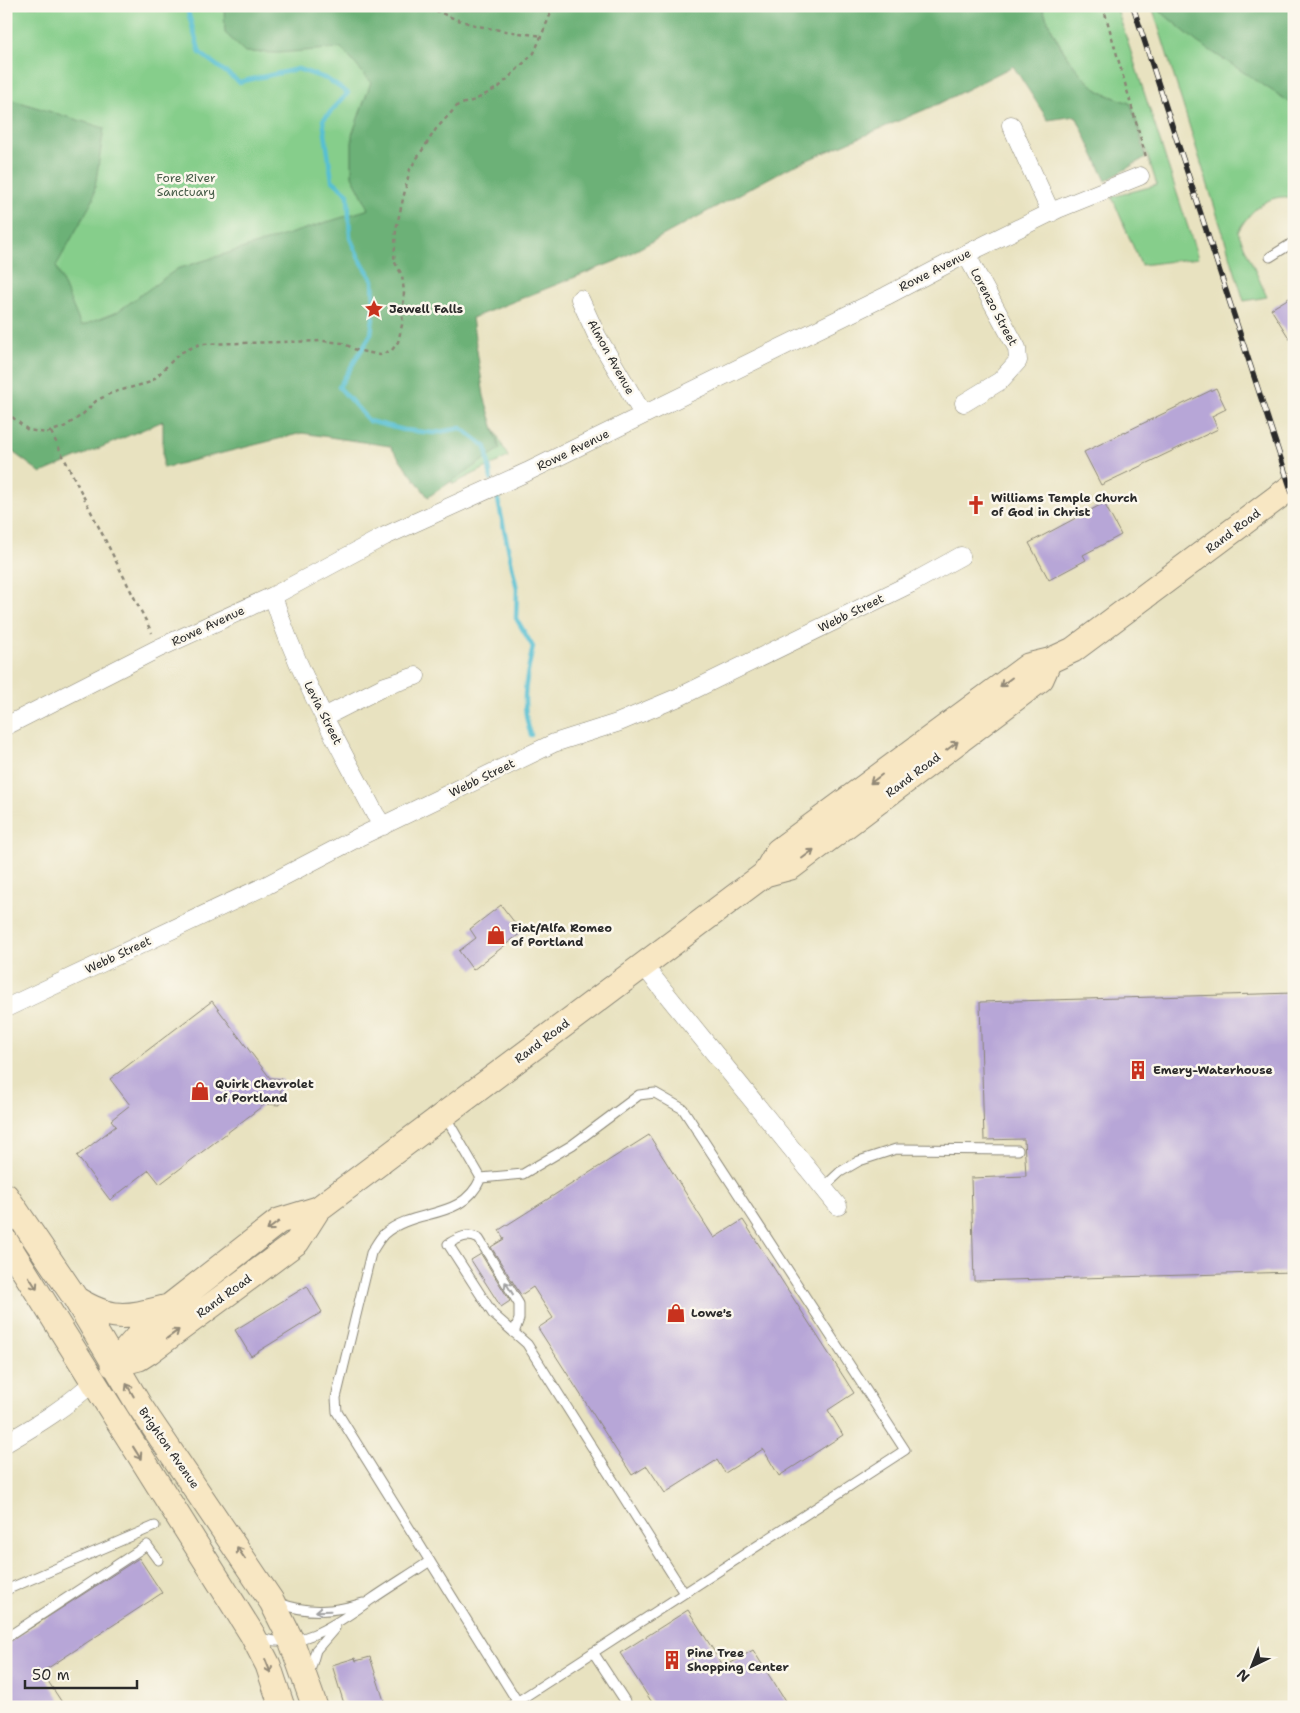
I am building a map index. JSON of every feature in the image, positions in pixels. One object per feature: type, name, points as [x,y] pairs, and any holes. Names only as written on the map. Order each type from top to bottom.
[{"type":"main road","name":"Rand Road","points":[[94,1381],[115,1364],[140,1334],[170,1306],[279,1221],[318,1209],[765,874],[791,867],[1041,680],[1049,661],[1073,650],[1294,485]]},
{"type":"main road","name":"Brighton Avenue","points":[[6,1196],[76,1299],[139,1405],[262,1586],[291,1640],[312,1699]]},
{"type":"main road","name":"Rand Road","points":[[115,1364],[139,1358],[150,1351],[297,1242],[318,1209]]},
{"type":"main road","points":[[6,1242],[252,1634],[268,1665],[282,1707]]},
{"type":"main road","points":[[76,1299],[92,1309],[109,1315],[132,1316],[170,1306]]},
{"type":"street","points":[[1011,125],[1051,213]]},
{"type":"street","name":"Rowe Avenue","points":[[6,726],[159,648],[273,596],[385,536],[527,472],[886,296],[966,254],[1051,213],[1140,176]]},
{"type":"street","name":"Lorenzo Street","points":[[964,403],[1000,381],[1018,361],[1017,348],[966,254]]},
{"type":"street","name":"Almon Avenue","points":[[580,299],[601,343],[643,414]]},
{"type":"street","name":"Webb Street","points":[[6,1008],[267,885],[554,743],[617,723],[680,697],[910,584],[961,556]]},
{"type":"street","name":"Levia Street","points":[[273,596],[283,626],[324,717],[383,826]]},
{"type":"street","points":[[324,717],[385,686],[416,676]]},
{"type":"street","points":[[644,965],[838,1206]]},
{"type":"street","points":[[6,1444],[79,1395],[94,1381]]},
{"type":"lane","points":[[1270,257],[1294,242]]},
{"type":"lane","points":[[481,1178],[522,1174],[572,1145],[638,1095],[655,1094],[668,1099],[683,1110],[905,1450],[509,1707]]},
{"type":"lane","points":[[444,1115],[481,1178]]},
{"type":"lane","points":[[823,1188],[840,1172],[859,1161],[896,1149],[1018,1150]]},
{"type":"lane","points":[[481,1178],[468,1200],[435,1214],[406,1221],[384,1234],[371,1253],[336,1398],[337,1412],[517,1701]]},
{"type":"lane","points":[[514,1333],[519,1319],[519,1304],[479,1239],[470,1235],[461,1236],[448,1244],[493,1314],[514,1333],[527,1344],[684,1593]]},
{"type":"lane","points":[[6,1590],[155,1526]]},
{"type":"lane","points":[[6,1638],[147,1545],[158,1560]]},
{"type":"lane","points":[[312,1699],[310,1665],[316,1650],[326,1636],[370,1600],[430,1561]]},
{"type":"lane","points":[[262,1586],[278,1602],[299,1610],[320,1612],[343,1609],[370,1600]]},
{"type":"lane","points":[[252,1634],[266,1639],[291,1640],[308,1637],[345,1619]]},
{"type":"lane","points":[[593,1652],[629,1707]]},
{"type":"lane","points":[[6,1703],[8,1707]]},
{"type":"path","points":[[428,6],[444,16],[477,28],[542,36]]},
{"type":"path","points":[[6,412],[28,430],[40,433],[51,432],[64,427],[82,415],[96,401],[111,393],[151,382],[180,353],[200,344],[323,341],[342,343],[356,350],[380,355],[392,350],[398,342],[402,325],[402,275],[394,261],[396,229],[410,169],[436,129],[458,105],[476,100],[499,86],[534,53],[554,6]]},
{"type":"path","points":[[719,6],[728,6]]},
{"type":"path","points":[[1103,6],[1146,157],[1140,176]]},
{"type":"path","points":[[51,432],[159,648]]},
{"type":"green space","name":"Fore River Sanctuary","points":[[6,6],[884,6],[435,308],[508,457],[453,484],[425,428],[388,446],[346,361],[6,421]]},
{"type":"green space","name":"Fore River Sanctuary","points":[[224,6],[1042,6],[1064,52],[1080,73],[1098,90],[1131,104],[1146,157],[1106,181],[1076,116],[1048,120],[1013,66],[938,104],[784,170],[616,261],[472,318],[484,396],[500,449],[428,497],[390,446],[302,433],[163,468],[163,421],[41,473],[6,447],[6,98],[104,128],[93,200],[56,266],[81,326],[117,312],[177,269],[369,209],[352,176],[352,135],[371,82],[341,48],[278,53],[245,52],[225,33]]},
{"type":"green space","points":[[1042,6],[1116,6],[1198,258],[1141,265],[1112,197],[1157,185],[1131,104],[1098,90],[1080,73],[1064,52]]},
{"type":"green space","points":[[1152,6],[1294,6],[1294,198],[1276,198],[1261,205],[1248,217],[1238,232],[1267,297],[1244,301]]},
{"type":"green space","points":[[1154,6],[1294,6],[1294,105],[1197,42]]},
{"type":"building","points":[[1294,295],[1294,346],[1271,309]]},
{"type":"building","points":[[1216,388],[1226,409],[1212,416],[1218,429],[1101,485],[1084,452]]},
{"type":"building","points":[[1104,503],[1121,535],[1083,555],[1086,560],[1049,580],[1029,543]]},
{"type":"building","name":"Fiat/Alfa Romeo of Portland","points":[[501,905],[522,932],[473,970],[459,951],[476,938],[470,929]]},
{"type":"building","name":"Emery-Waterhouse","points":[[1294,993],[1294,1272],[974,1281],[971,1178],[1026,1176],[1024,1139],[984,1140],[980,1002]]},
{"type":"building","name":"Quirk Chevrolet of Portland","points":[[212,1001],[270,1078],[282,1079],[279,1105],[265,1104],[160,1184],[149,1170],[110,1200],[77,1156],[116,1126],[111,1120],[130,1105],[110,1079]]},
{"type":"building","name":"Lowe's","points":[[649,1135],[714,1238],[743,1220],[854,1393],[828,1410],[843,1435],[779,1476],[763,1449],[725,1473],[717,1460],[665,1493],[647,1466],[632,1475],[538,1328],[553,1318],[533,1287],[521,1295],[491,1247],[504,1239],[499,1230]]},
{"type":"building","points":[[481,1254],[510,1301],[501,1307],[471,1260]]},
{"type":"building","points":[[307,1286],[322,1312],[251,1356],[235,1330]]},
{"type":"building","points":[[139,1558],[162,1593],[42,1672],[65,1707],[15,1707],[6,1696],[6,1644]]},
{"type":"building","name":"Pine Tree Shopping Center","points":[[688,1610],[724,1667],[753,1650],[789,1707],[655,1707],[620,1653]]},
{"type":"building","points":[[370,1657],[386,1707],[345,1707],[332,1665],[355,1658],[356,1661]]},
{"type":"waterway","points":[[190,6],[188,12],[200,53],[239,82],[298,69],[327,79],[348,93],[323,120],[332,180],[348,194],[350,238],[359,258],[373,280],[374,309],[371,334],[339,387],[369,421],[404,430],[434,433],[461,428],[486,447],[491,479]]},
{"type":"waterway","points":[[497,496],[517,589],[516,618],[533,647],[525,691],[526,713],[531,735]]},
{"type":"railway","points":[[1133,6],[1294,499]]},
{"type":"place","name":"Jewell Falls","points":[[374,309]]},
{"type":"place","name":"Williams Temple Church of God in Christ","points":[[976,505]]},
{"type":"place","name":"Fiat/Alfa Romeo of Portland","points":[[496,935]]},
{"type":"place","name":"Emery-Waterhouse","points":[[1138,1070]]},
{"type":"place","name":"Quirk Chevrolet of Portland","points":[[200,1091]]},
{"type":"place","name":"Lowe's","points":[[676,1313]]},
{"type":"place","name":"Pine Tree Shopping Center","points":[[672,1660]]}]
